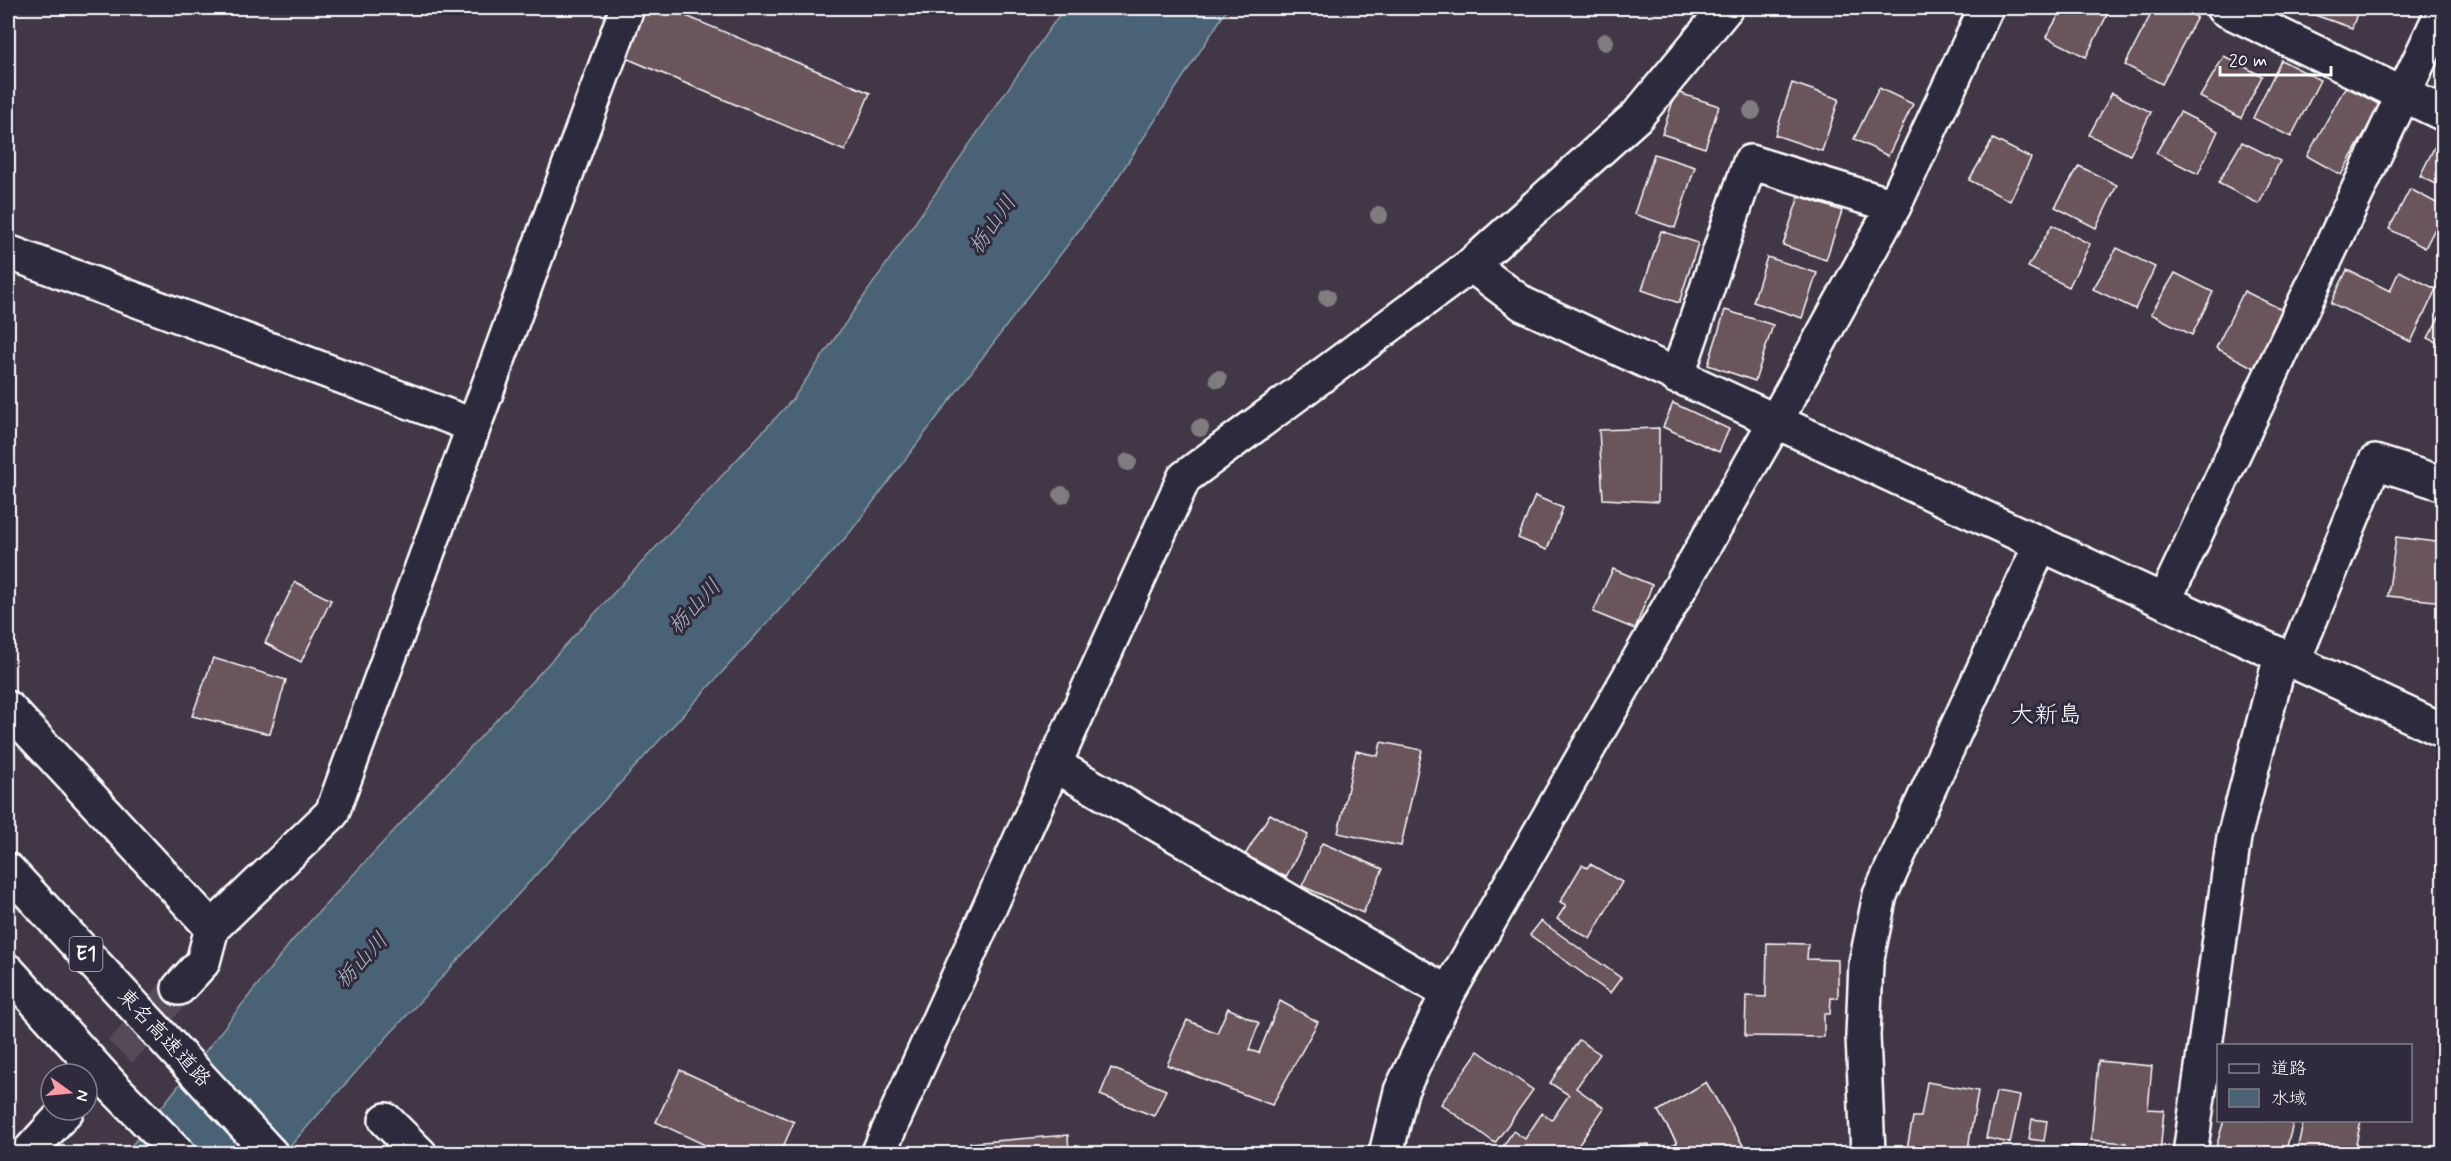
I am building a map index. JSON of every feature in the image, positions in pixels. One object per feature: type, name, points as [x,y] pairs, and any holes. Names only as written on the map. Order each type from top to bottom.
[{"type":"main road","points":[[179,988],[203,962],[212,928],[332,813],[472,425],[627,8]]},
{"type":"main road","points":[[878,1154],[1184,478],[1471,265],[1637,116],[1726,8]]},
{"type":"main road","points":[[1386,1154],[1401,1091],[1448,993],[1774,422],[1894,206],[1986,8]]},
{"type":"main road","points":[[2223,8],[2402,96],[2444,114]]},
{"type":"main road","points":[[2164,601],[2444,8]]},
{"type":"main road","points":[[1677,377],[1750,162],[1894,206]]},
{"type":"main road","points":[[8,252],[472,425]]},
{"type":"main road","points":[[1471,265],[1523,304],[2444,731]]},
{"type":"main road","points":[[2190,1154],[2234,837],[2287,659],[2375,462],[2444,484]]},
{"type":"main road","points":[[1868,1154],[1863,1036],[1866,963],[1880,895],[2041,544]]},
{"type":"main road","points":[[8,708],[212,928]]},
{"type":"main road","points":[[1055,765],[1448,993]]},
{"type":"main road","name":"東名高速道路","points":[[8,870],[271,1154]]},
{"type":"main road","points":[[8,971],[114,1088],[179,1154]]},
{"type":"main road","points":[[386,1120],[420,1154]]},
{"type":"main road","points":[[27,1154],[56,1122]]},
{"type":"water","name":"栃山川","points":[[1064,8],[1228,8],[1113,185],[848,535],[388,1036],[284,1153],[125,1154],[291,942],[792,400]]},
{"type":"building","points":[[646,8],[667,8],[870,93],[845,151],[626,58]]},
{"type":"building","points":[[2063,8],[2093,8],[2107,15],[2086,57],[2046,37]]},
{"type":"building","points":[[2154,8],[2177,8],[2197,17],[2162,84],[2125,65]]},
{"type":"building","points":[[2311,8],[2359,8],[2352,28],[2309,13]]},
{"type":"building","points":[[2224,56],[2262,76],[2241,118],[2200,97]]},
{"type":"building","points":[[2281,60],[2320,80],[2291,137],[2253,118]]},
{"type":"building","points":[[1792,83],[1839,99],[1822,151],[1775,135]]},
{"type":"building","points":[[2346,86],[2380,105],[2341,175],[2307,156]]},
{"type":"building","points":[[1879,88],[1913,104],[1888,156],[1854,139]]},
{"type":"building","points":[[1676,92],[1719,106],[1705,148],[1662,134]]},
{"type":"building","points":[[2112,93],[2151,112],[2130,155],[2089,135]]},
{"type":"building","points":[[2180,112],[2218,131],[2198,174],[2156,153]]},
{"type":"building","points":[[2440,136],[2444,138],[2444,188],[2420,176]]},
{"type":"building","points":[[1993,139],[2031,158],[2010,201],[1969,180]]},
{"type":"building","points":[[2242,142],[2280,161],[2259,204],[2218,183]]},
{"type":"building","points":[[1654,154],[1695,167],[1675,228],[1634,214]]},
{"type":"building","points":[[2079,166],[2117,185],[2096,228],[2055,207]]},
{"type":"building","points":[[2410,189],[2444,207],[2425,248],[2389,229]]},
{"type":"building","points":[[1799,196],[1842,211],[1826,260],[1783,245]]},
{"type":"building","points":[[2052,225],[2090,244],[2069,287],[2028,267]]},
{"type":"building","points":[[1661,231],[1698,243],[1679,303],[1642,290]]},
{"type":"building","points":[[2117,248],[2155,267],[2135,309],[2093,289]]},
{"type":"building","points":[[1767,257],[1817,273],[1802,318],[1753,302]]},
{"type":"building","points":[[2347,270],[2390,291],[2399,271],[2436,289],[2411,342],[2331,303]]},
{"type":"building","points":[[2175,273],[2213,292],[2192,335],[2151,314]]},
{"type":"building","points":[[2244,291],[2283,310],[2254,368],[2216,348]]},
{"type":"building","points":[[2444,308],[2444,346],[2428,338]]},
{"type":"building","points":[[1725,310],[1773,325],[1755,381],[1708,365]]},
{"type":"building","points":[[1673,403],[1729,429],[1719,452],[1663,427]]},
{"type":"building","points":[[1659,428],[1658,502],[1603,499],[1599,430]]},
{"type":"building","points":[[1535,496],[1563,508],[1547,550],[1518,538]]},
{"type":"building","points":[[2396,537],[2444,543],[2444,602],[2388,596]]},
{"type":"building","points":[[1613,569],[1652,585],[1635,629],[1593,612]]},
{"type":"building","points":[[295,582],[331,600],[301,662],[265,643]]},
{"type":"building","points":[[213,658],[286,680],[270,734],[192,716]]},
{"type":"building","points":[[1381,742],[1422,750],[1401,846],[1338,833],[1356,751],[1378,756]]},
{"type":"building","points":[[1270,814],[1308,835],[1286,877],[1245,855]]},
{"type":"building","points":[[1322,843],[1383,869],[1363,913],[1302,886]]},
{"type":"building","points":[[1590,864],[1622,882],[1590,939],[1557,919],[1566,905],[1560,902],[1582,865],[1587,868]]},
{"type":"building","points":[[2442,903],[2444,903],[2444,965],[2441,965]]},
{"type":"building","points":[[1541,921],[1621,978],[1610,993],[1530,935]]},
{"type":"building","points":[[1767,943],[1808,944],[1807,959],[1838,960],[1838,998],[1831,998],[1830,1014],[1824,1014],[1824,1037],[1745,1036],[1746,996],[1766,997]]},
{"type":"building","points":[[1280,1001],[1318,1022],[1272,1105],[1167,1065],[1187,1020],[1217,1033],[1228,1008],[1259,1023],[1249,1050],[1259,1053]]},
{"type":"building","points":[[1579,1040],[1600,1054],[1576,1088],[1604,1108],[1578,1146],[1584,1149],[1581,1154],[1498,1154],[1513,1131],[1525,1139],[1542,1113],[1552,1120],[1569,1095],[1550,1083]]},
{"type":"building","points":[[1478,1051],[1533,1090],[1495,1143],[1441,1104]]},
{"type":"building","points":[[2098,1061],[2152,1066],[2148,1109],[2164,1110],[2160,1154],[2126,1154],[2126,1143],[2091,1140]]},
{"type":"building","points":[[1111,1068],[1166,1090],[1154,1116],[1100,1095]]},
{"type":"building","points":[[680,1070],[794,1122],[780,1154],[724,1154],[656,1122]]},
{"type":"building","points":[[1706,1082],[1747,1152],[1744,1154],[1676,1154],[1671,1146],[1677,1143],[1658,1111]]},
{"type":"building","points":[[1927,1082],[1978,1091],[1967,1154],[1906,1154],[1913,1117],[1921,1117]]},
{"type":"building","points":[[1996,1092],[2020,1096],[2010,1143],[1986,1138]]},
{"type":"building","points":[[2032,1119],[2047,1121],[2044,1141],[2029,1139]]},
{"type":"building","points":[[2223,1122],[2293,1122],[2285,1154],[2214,1154]]},
{"type":"building","points":[[2304,1122],[2361,1122],[2354,1154],[2296,1154]]},
{"type":"building","points":[[1068,1135],[1069,1154],[971,1154],[970,1143]]},
{"type":"building","points":[[1649,1144],[1650,1154],[1620,1154],[1619,1146]]},
{"type":"building","points":[[2064,1146],[2086,1147],[2085,1154],[2064,1154]]},
{"type":"tunnel","points":[[99,1075],[179,988]]},
{"type":"district","name":"大新島","points":[[2046,715]]}]
